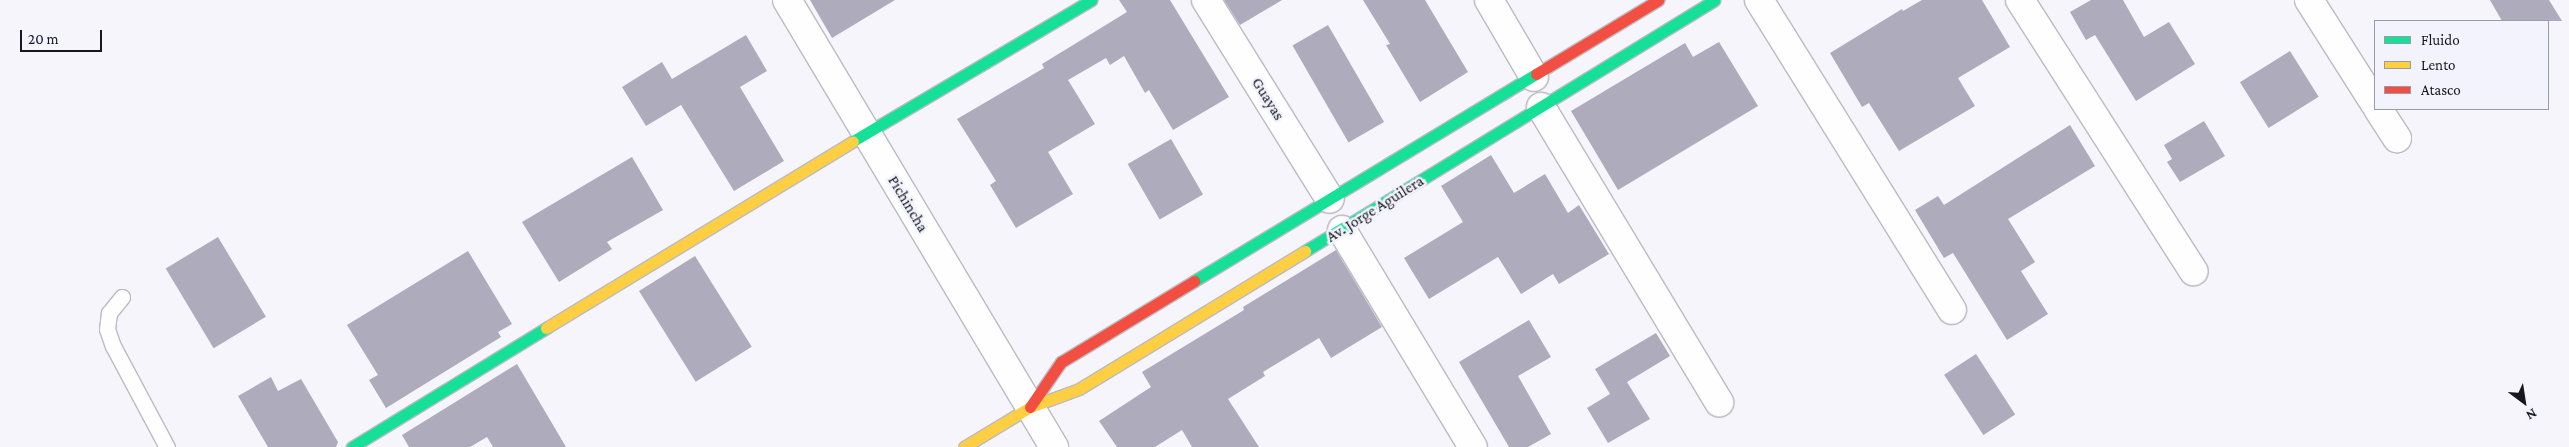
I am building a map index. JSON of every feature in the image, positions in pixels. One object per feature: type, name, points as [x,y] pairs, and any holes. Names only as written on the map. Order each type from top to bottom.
[{"type":"street","name":"Pichincha","points":[[787,0],[1054,447]]},
{"type":"street","points":[[352,447],[866,133],[1091,0]]},
{"type":"street","name":"Guayas","points":[[1206,0],[1330,199]]},
{"type":"street","points":[[1489,0],[1534,77]]},
{"type":"street","name":"Av. Jorge Aguilera","points":[[1030,407],[1062,362],[1658,0]]},
{"type":"street","name":"Av. Jorge Aguilera","points":[[964,447],[1030,407],[1079,389],[1342,230],[1714,0]]},
{"type":"street","points":[[1759,0],[1952,310]]},
{"type":"street","points":[[2020,0],[2193,271]]},
{"type":"street","points":[[2309,0],[2374,102]]},
{"type":"street","points":[[1541,107],[1719,402]]},
{"type":"street","points":[[2379,110],[2397,138]]},
{"type":"street","points":[[1342,230],[1473,447]]},
{"type":"lane","points":[[122,297],[109,313],[107,329],[113,346],[167,447]]},
{"type":"building","points":[[810,0],[895,0],[832,38]]},
{"type":"building","points":[[1119,0],[1170,0],[1229,97],[1173,130],[1149,90],[1145,93],[1124,56],[1110,65],[1106,58],[1068,80],[1095,124],[1048,152],[1073,194],[1016,228],[990,185],[996,181],[957,119],[1044,68],[1042,64],[1127,12]]},
{"type":"building","points":[[1224,0],[1282,0],[1240,25]]},
{"type":"building","points":[[1363,0],[1425,0],[1468,72],[1420,102],[1386,45],[1390,44]]},
{"type":"building","points":[[1922,0],[1982,0],[2010,47],[1958,78],[1975,106],[1899,151],[1869,103],[1862,107],[1830,53],[1902,9],[1903,11]]},
{"type":"building","points":[[2091,0],[2123,0],[2144,37],[2169,22],[2195,64],[2136,101],[2095,35],[2086,40],[2070,12]]},
{"type":"building","points":[[2490,0],[2549,0],[2562,21],[2549,20],[2501,20]]},
{"type":"building","points":[[1328,25],[1384,122],[1348,142],[1292,46]]},
{"type":"building","points":[[746,35],[767,71],[740,87],[784,161],[734,191],[681,105],[646,126],[622,87],[662,62],[672,79]]},
{"type":"building","points":[[1719,42],[1758,106],[1618,190],[1571,111],[1685,43],[1693,57]]},
{"type":"building","points":[[2290,51],[2319,97],[2269,128],[2240,82]]},
{"type":"building","points":[[2204,121],[2225,156],[2180,182],[2167,162],[2172,159],[2164,145]]},
{"type":"building","points":[[2070,125],[2095,166],[2008,219],[2035,262],[2021,271],[2048,314],[2007,340],[1953,253],[1944,258],[1915,210],[1938,196],[1944,205]]},
{"type":"building","points":[[1171,139],[1203,194],[1160,219],[1128,164]]},
{"type":"building","points":[[1491,155],[1514,193],[1545,174],[1568,213],[1579,205],[1609,254],[1559,284],[1553,274],[1521,294],[1498,257],[1429,299],[1404,258],[1463,222],[1441,186]]},
{"type":"building","points":[[632,157],[663,210],[607,242],[612,249],[559,282],[522,222]]},
{"type":"building","points":[[218,237],[266,317],[214,348],[166,268]]},
{"type":"building","points":[[1336,250],[1382,327],[1331,358],[1319,338],[1263,372],[1265,376],[1228,399],[1259,447],[1192,447],[1182,430],[1155,447],[1117,447],[1099,421],[1151,387],[1142,372],[1244,310],[1243,307]]},
{"type":"building","points":[[468,251],[512,324],[498,332],[501,337],[386,408],[369,380],[378,375],[347,325]]},
{"type":"building","points":[[695,256],[752,347],[696,382],[639,291]]},
{"type":"building","points":[[1529,320],[1551,357],[1518,376],[1551,434],[1528,447],[1509,447],[1459,362]]},
{"type":"building","points":[[1656,333],[1670,356],[1627,382],[1650,419],[1608,443],[1587,408],[1610,394],[1595,369]]},
{"type":"building","points":[[1976,354],[2015,414],[1983,435],[1944,375]]},
{"type":"building","points":[[517,364],[566,447],[493,447],[487,437],[470,447],[409,447],[402,435]]},
{"type":"building","points":[[271,377],[278,391],[301,379],[338,442],[336,447],[268,447],[238,396]]},
{"type":"traffic: fast","points":[[853,141],[1091,0]]},
{"type":"traffic: fast","points":[[1305,251],[1714,0]]},
{"type":"traffic: fast","points":[[1194,281],[1536,74]]},
{"type":"traffic: fast","points":[[352,447],[546,328]]},
{"type":"traffic: slow","points":[[546,328],[853,141]]},
{"type":"traffic: slow","points":[[964,447],[1030,407],[1079,389],[1305,251]]},
{"type":"traffic: jam","points":[[1536,74],[1658,0]]},
{"type":"traffic: jam","points":[[1030,407],[1061,362],[1194,281]]}]
